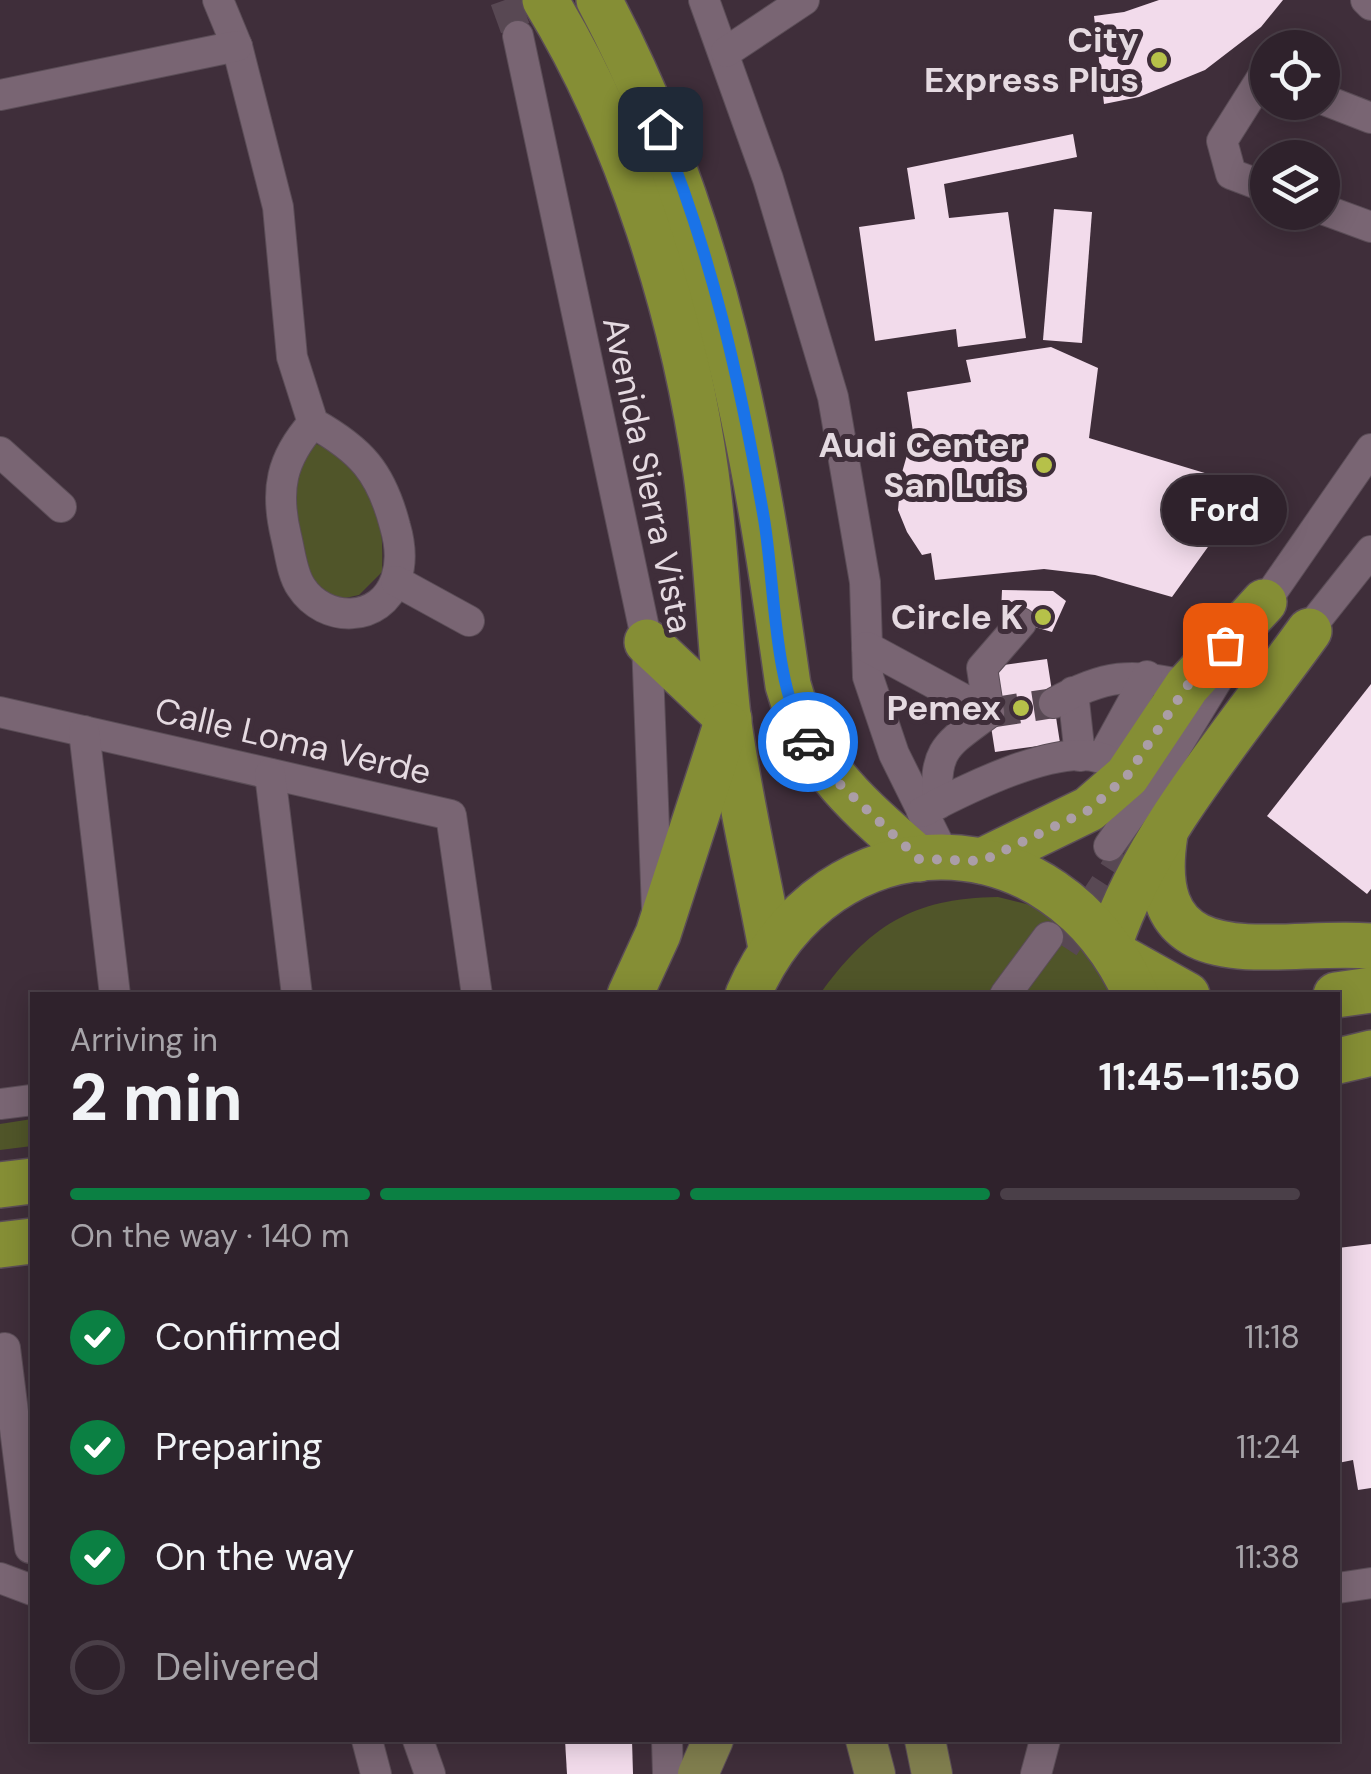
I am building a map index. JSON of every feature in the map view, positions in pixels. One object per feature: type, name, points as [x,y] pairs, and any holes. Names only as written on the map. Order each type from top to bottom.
[{"type":"highway","points":[[545,0],[590,80],[649,235],[681,353],[706,472],[728,719],[771,948]]},
{"type":"highway","points":[[599,0],[641,83],[706,258],[737,375],[788,685],[800,729],[829,774],[949,859],[1046,886],[1075,905],[1122,965],[1180,992]]},
{"type":"highway","points":[[749,992],[771,948],[800,914],[835,887],[875,868],[949,859],[1089,810],[1103,763],[1167,681],[1264,602]]},
{"type":"highway","points":[[1122,965],[1126,902],[1165,832],[1309,631]]},
{"type":"highway","points":[[647,642],[728,719]]},
{"type":"highway","points":[[631,992],[658,934],[728,719]]},
{"type":"highway","points":[[1165,832],[1160,868],[1168,902],[1184,929],[1206,943],[1236,949],[1335,943],[1371,946]]},
{"type":"highway","points":[[1340,994],[1371,990]]},
{"type":"highway","points":[[1340,1061],[1371,1053]]},
{"type":"highway","points":[[0,1185],[30,1181]]},
{"type":"highway","points":[[0,1246],[30,1241]]},
{"type":"main road","points":[[698,1774],[712,1742]]},
{"type":"main road","points":[[867,1742],[875,1774]]},
{"type":"main road","points":[[925,1742],[932,1774]]},
{"type":"street","points":[[218,0],[237,46],[278,207],[292,357],[312,424],[347,442],[384,484],[400,545],[396,581],[374,608],[338,616],[316,608],[298,584],[280,506],[281,471],[312,424]]},
{"type":"street","points":[[704,0],[726,52],[833,397],[865,582],[873,693],[894,754],[930,808],[949,859]]},
{"type":"street","points":[[726,52],[804,0]]},
{"type":"street","name":"Avenida Sierra Vista","points":[[518,36],[647,642],[658,934]]},
{"type":"street","points":[[0,95],[237,46]]},
{"type":"street","points":[[1250,96],[1222,142],[1231,174],[1250,181]]},
{"type":"street","points":[[1340,106],[1371,118]]},
{"type":"street","points":[[1340,215],[1371,227]]},
{"type":"street","points":[[1371,449],[1264,602],[1116,851],[1309,631],[1371,552]]},
{"type":"street","points":[[0,452],[61,506]]},
{"type":"street","points":[[396,581],[470,621]]},
{"type":"street","points":[[989,712],[982,668],[1021,622]]},
{"type":"street","points":[[867,647],[989,712]]},
{"type":"street","points":[[1103,763],[1063,697],[1120,676],[1167,681]]},
{"type":"street","name":"Calle Loma Verde","points":[[0,712],[451,815],[477,992]]},
{"type":"street","points":[[930,808],[935,770],[948,743],[989,712]]},
{"type":"street","points":[[84,731],[115,992]]},
{"type":"street","points":[[930,808],[968,787],[1062,757],[1103,763]]},
{"type":"street","points":[[270,774],[298,992]]},
{"type":"street","points":[[1008,992],[1056,942],[1031,992]]},
{"type":"street","points":[[0,1104],[30,1100]]},
{"type":"street","points":[[0,1348],[5,1348],[11,1474],[30,1544]]},
{"type":"street","points":[[0,1537],[30,1548]]},
{"type":"street","points":[[0,1578],[30,1589]]},
{"type":"street","points":[[1340,1588],[1371,1583]]},
{"type":"street","points":[[368,1742],[376,1774]]},
{"type":"street","points":[[419,1742],[430,1774]]},
{"type":"street","points":[[667,1742],[668,1774]]},
{"type":"street","points":[[1036,1774],[1044,1742]]},
{"type":"green space","points":[[314,443],[335,453],[363,478],[378,511],[381,529],[382,572],[359,595],[336,600],[312,579],[289,492],[296,465]]},
{"type":"green space","points":[[998,897],[1047,909],[1106,962],[1117,992],[821,992],[856,951],[895,920],[941,903]]},
{"type":"green space","points":[[30,1119],[30,1146],[0,1150],[0,1124]]},
{"type":"building","name":"City Express Plus","points":[[1159,0],[1283,0],[1261,27],[1250,30],[1250,35],[1205,70],[1139,97],[1104,104],[1094,16],[1124,12]]},
{"type":"building","points":[[1073,134],[1077,157],[944,184],[949,218],[1008,212],[1026,338],[958,347],[956,329],[875,341],[859,227],[915,219],[907,168]]},
{"type":"building","points":[[1054,209],[1092,212],[1082,343],[1043,340]]},
{"type":"building","name":"Audi Center San Luis","points":[[1051,347],[1098,368],[1089,438],[1251,487],[1172,597],[1095,575],[1044,569],[935,580],[931,553],[922,555],[907,532],[898,510],[901,476],[907,455],[916,452],[907,392],[971,382],[966,360]]},
{"type":"building","points":[[1002,590],[1053,591],[1066,601],[1052,632],[1021,623],[1027,610],[1001,612]]},
{"type":"building","name":"Pemex","points":[[1047,659],[1060,743],[995,752],[982,668]]},
{"type":"building","points":[[1371,684],[1371,889],[1367,894],[1267,816]]},
{"type":"building","points":[[1371,1244],[1371,1488],[1358,1490],[1353,1460],[1340,1463],[1340,1248]]},
{"type":"building","points":[[565,1742],[632,1742],[633,1774],[567,1774]]},
{"type":"tunnel","points":[[505,0],[518,36]]},
{"type":"tunnel","points":[[989,713],[1054,703]]},
{"type":"tunnel","points":[[1064,947],[1124,855]]},
{"type":"way so far","points":[[808,742],[829,774],[919,859],[982,861],[1089,810],[1127,776],[1187,686],[1225,645]]},
{"type":"place","name":"City Express Plus","points":[[1159,60]]},
{"type":"place","name":"Audi Center San Luis","points":[[1044,465]]},
{"type":"place","name":"Circle K","points":[[1043,617]]},
{"type":"place","name":"Ford","points":[[1225,645]]},
{"type":"place","name":"Pemex","points":[[1021,708]]},
{"type":"route","points":[[660,129],[706,258],[737,375],[765,522],[788,685],[800,729],[808,742]]}]
